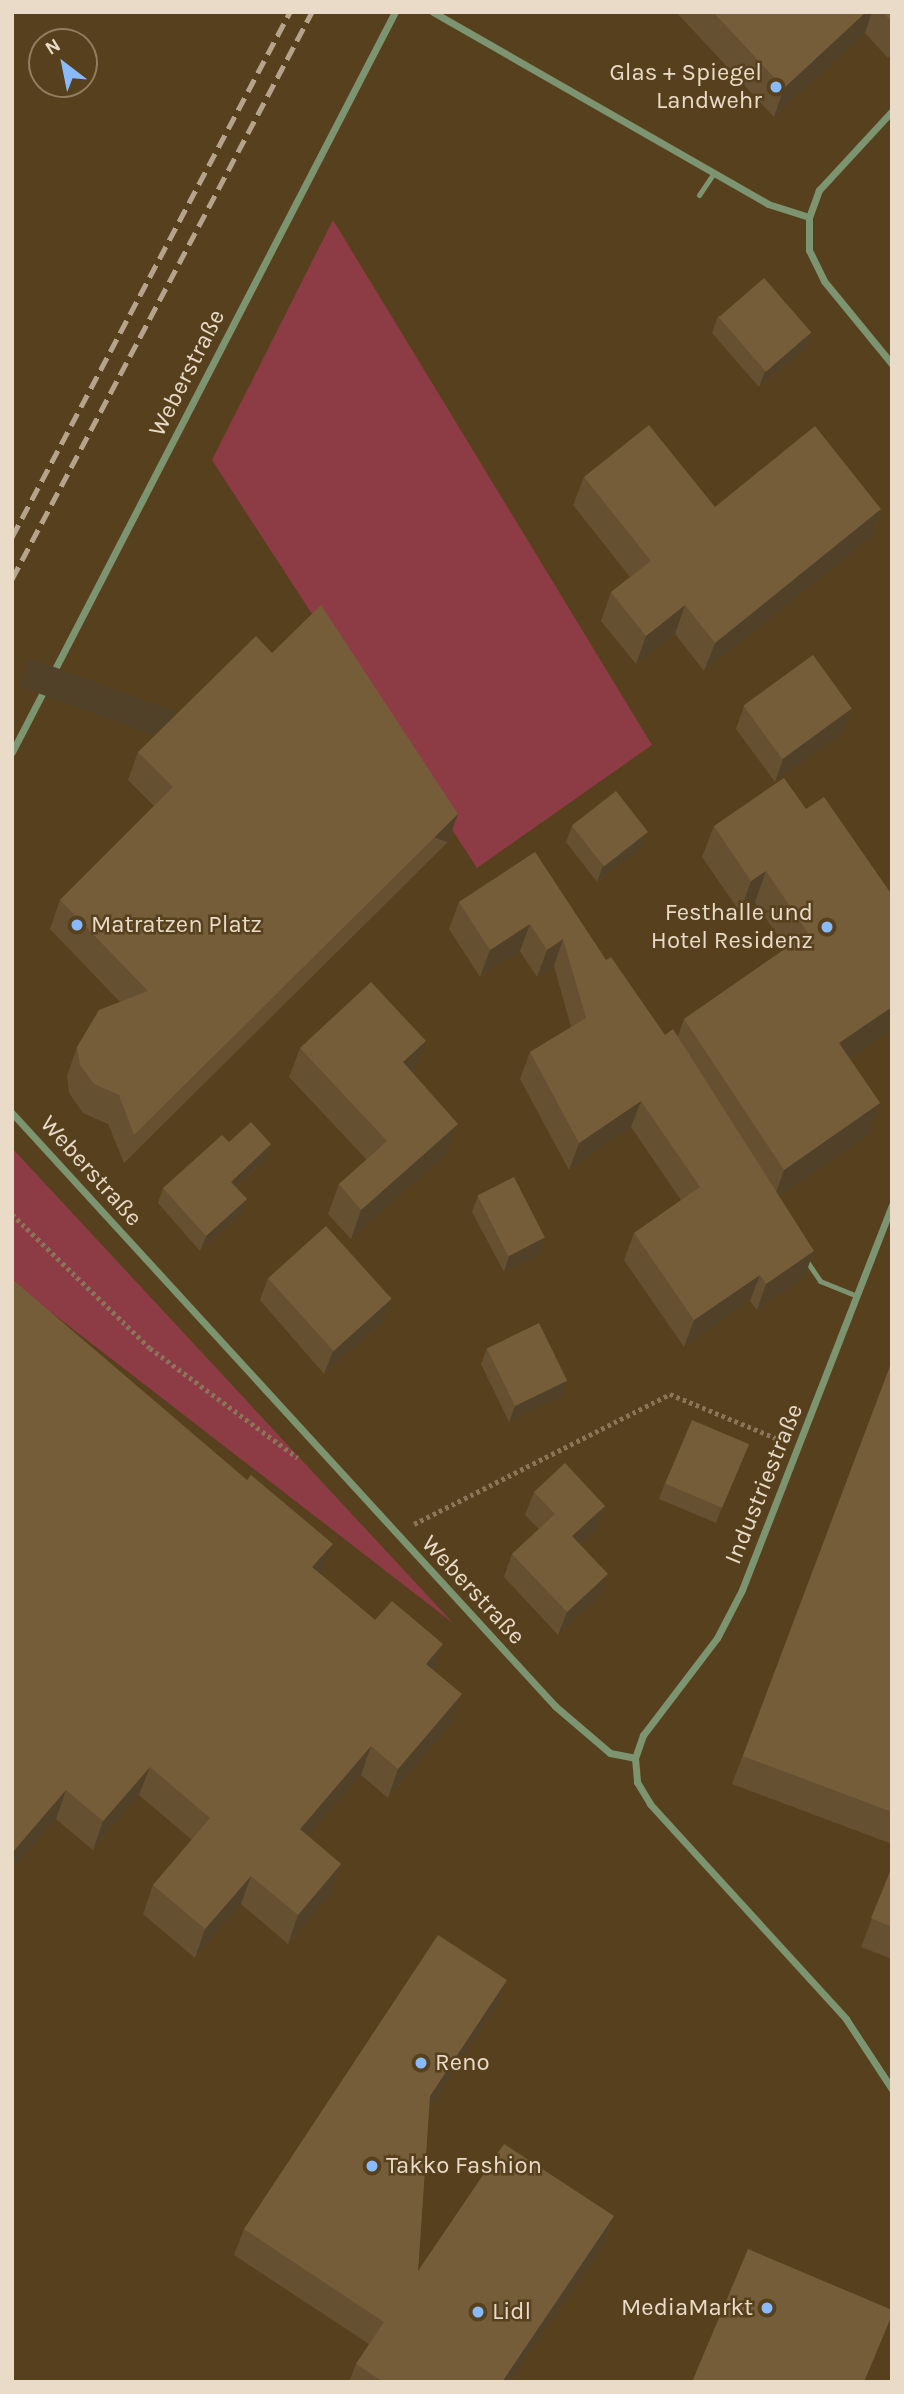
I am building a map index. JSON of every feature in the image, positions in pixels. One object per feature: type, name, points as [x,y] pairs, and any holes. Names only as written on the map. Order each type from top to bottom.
[{"type":"street","name":"Weberstraße","points":[[12,752],[395,12]]},
{"type":"street","points":[[433,12],[768,204],[809,217]]},
{"type":"street","points":[[892,111],[819,190],[809,217],[809,250],[824,281],[892,364]]},
{"type":"street","name":"Weberstraße","points":[[12,1113],[331,1468],[584,1736],[610,1753],[635,1758]]},
{"type":"street","name":"Industriestraße","points":[[635,1758],[643,1735],[717,1638],[800,1448],[892,1205]]},
{"type":"street","points":[[635,1758],[638,1782],[650,1804],[846,2020],[892,2089]]},
{"type":"lane","points":[[699,195],[714,173]]},
{"type":"lane","points":[[798,1247],[820,1281],[857,1296]]},
{"type":"path","points":[[12,1213],[150,1348],[288,1454],[331,1468]]},
{"type":"path","points":[[395,1534],[670,1394],[800,1448]]},
{"type":"shaded area","points":[[333,220],[652,745],[477,868],[212,460]]},
{"type":"shaded area","points":[[12,1148],[453,1623],[12,1282]]},
{"type":"building","points":[[713,12],[866,12],[784,88]]},
{"type":"building","points":[[883,12],[892,12],[892,22]]},
{"type":"building","points":[[764,278],[811,332],[766,372],[719,317]]},
{"type":"building","points":[[649,425],[715,507],[815,426],[881,509],[715,643],[685,605],[646,636],[611,592],[651,561],[584,477]]},
{"type":"building","points":[[321,605],[458,814],[134,1135],[119,1095],[94,1084],[80,1065],[77,1047],[99,1010],[148,991],[60,900],[173,787],[138,752],[256,636],[272,653]]},
{"type":"building","points":[[813,655],[852,708],[782,759],[743,706]]},
{"type":"building","points":[[784,778],[806,809],[824,797],[892,895],[892,1007],[839,1043],[880,1103],[784,1170],[684,1019],[808,933],[766,871],[751,881],[714,826]]},
{"type":"building","points":[[616,791],[648,832],[604,866],[572,825]]},
{"type":"building","points":[[535,852],[606,960],[611,957],[665,1035],[673,1029],[814,1251],[766,1284],[760,1275],[694,1320],[634,1233],[700,1187],[641,1101],[579,1143],[530,1052],[586,1018],[563,939],[547,950],[530,924],[490,950],[459,902]]},
{"type":"building","points":[[371,982],[426,1041],[403,1062],[458,1124],[361,1210],[339,1184],[387,1141],[300,1048]]},
{"type":"building","points":[[251,1122],[271,1144],[231,1182],[247,1199],[206,1236],[163,1188],[222,1135],[229,1142]]},
{"type":"building","points":[[514,1177],[545,1238],[508,1256],[477,1196]]},
{"type":"building","points":[[326,1226],[392,1299],[334,1351],[268,1278]]},
{"type":"building","points":[[12,1279],[247,1480],[251,1475],[333,1544],[312,1567],[375,1620],[392,1601],[443,1644],[426,1664],[462,1694],[398,1769],[371,1746],[300,1829],[341,1864],[298,1915],[251,1876],[205,1929],[153,1885],[210,1818],[150,1767],[103,1821],[66,1790],[12,1853]]},
{"type":"building","points":[[539,1323],[567,1381],[515,1406],[487,1348]]},
{"type":"building","points":[[892,1361],[892,1812],[743,1756]]},
{"type":"building","points":[[692,1420],[749,1444],[722,1508],[665,1484]]},
{"type":"building","points":[[565,1463],[605,1506],[572,1536],[608,1574],[567,1612],[512,1554],[555,1514],[534,1492]]},
{"type":"building","points":[[892,1867],[892,1927],[871,1918]]},
{"type":"building","points":[[438,1935],[507,1980],[430,2096],[418,2271],[504,2144],[614,2216],[502,2382],[383,2382],[356,2364],[384,2322],[244,2229]]},
{"type":"building","name":"MediaMarkt","points":[[748,2249],[892,2310],[864,2382],[692,2382]]},
{"type":"railway","points":[[12,537],[290,12]]},
{"type":"railway","points":[[12,579],[312,12]]},
{"type":"place","name":"Glas + Spiegel Landwehr","points":[[776,87]]},
{"type":"place","name":"Matratzen Platz","points":[[77,925]]},
{"type":"place","name":"Festhalle und Hotel Residenz","points":[[827,927]]},
{"type":"place","name":"Reno","points":[[421,2063]]},
{"type":"place","name":"Takko Fashion","points":[[372,2166]]},
{"type":"place","name":"MediaMarkt","points":[[767,2308]]},
{"type":"place","name":"Lidl","points":[[478,2312]]}]
